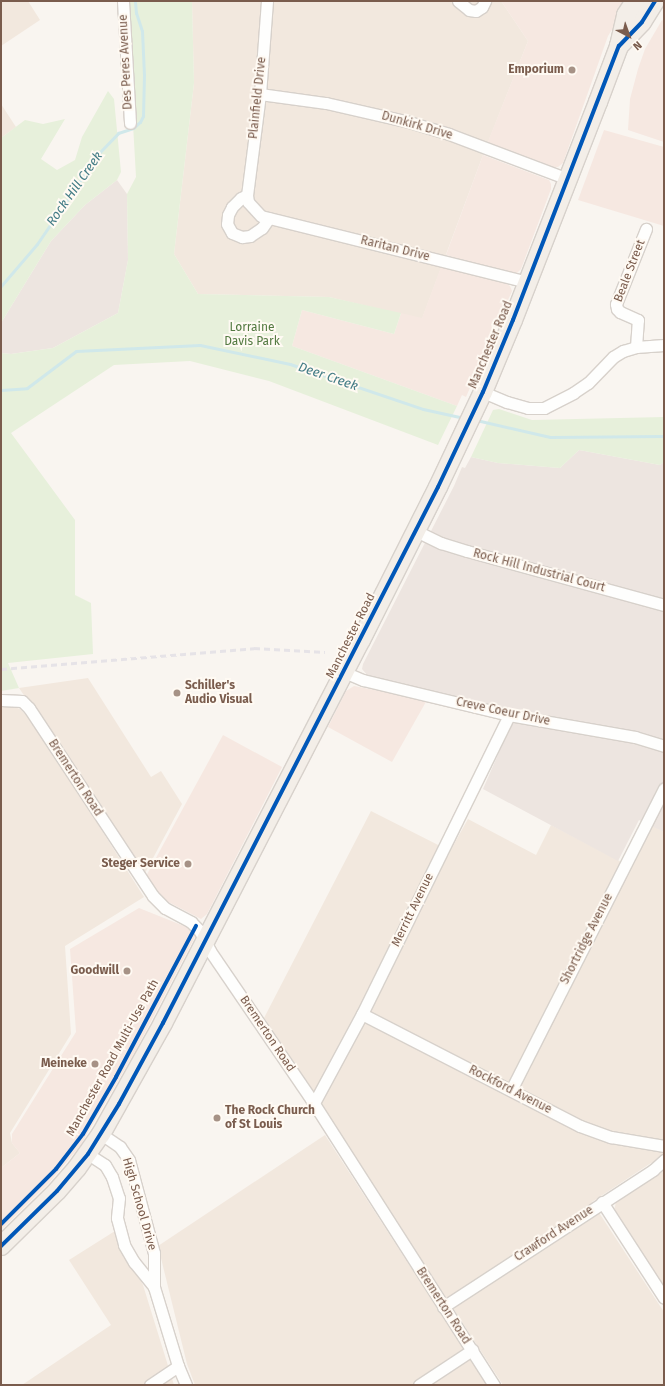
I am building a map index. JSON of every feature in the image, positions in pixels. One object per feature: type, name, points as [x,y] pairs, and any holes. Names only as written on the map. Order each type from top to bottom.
[{"type":"main road","name":"Manchester Road","points":[[1,1246],[57,1191],[88,1154],[102,1134],[139,1068],[205,942],[416,531],[480,397],[528,282],[619,46],[626,15],[635,1]]},
{"type":"main road","name":"Manchester Road","points":[[619,46],[642,22],[655,1]]},
{"type":"street","name":"Des Peres Avenue","points":[[122,1],[130,123]]},
{"type":"street","name":"Plainfield Drive","points":[[247,195],[260,94],[266,1]]},
{"type":"street","points":[[458,1],[469,10],[476,10],[482,7],[485,1]]},
{"type":"street","name":"Dunkirk Drive","points":[[260,94],[326,103],[409,122],[449,134],[568,179]]},
{"type":"street","points":[[247,195],[248,202],[265,217],[262,228],[250,236],[242,236],[232,232],[227,224],[228,215],[232,207],[241,198],[247,195]]},
{"type":"street","name":"Raritan Drive","points":[[265,217],[528,282]]},
{"type":"street","name":"Beale Street","points":[[636,347],[638,320],[620,312],[617,309],[616,304],[646,229]]},
{"type":"street","points":[[480,397],[528,408],[544,408],[573,393],[588,383],[613,357],[636,347],[664,345]]},
{"type":"street","name":"Rock Hill Industrial Court","points":[[416,531],[441,543],[466,552],[664,604]]},
{"type":"street","name":"Creve Coeur Drive","points":[[344,672],[363,680],[510,716],[635,737],[664,746]]},
{"type":"street","name":"Bremerton Road","points":[[1,700],[22,701],[29,708],[153,896],[165,908],[196,926],[205,942],[314,1104],[494,1385]]},
{"type":"street","name":"Merritt Avenue","points":[[314,1104],[362,1014],[510,716]]},
{"type":"street","name":"Shortridge Avenue","points":[[511,1090],[664,789]]},
{"type":"street","name":"Rockford Avenue","points":[[362,1014],[580,1126],[611,1137],[664,1146]]},
{"type":"street","name":"High School Drive","points":[[102,1134],[120,1147],[129,1160],[154,1253],[154,1287],[178,1366],[186,1385]]},
{"type":"street","name":"High School Drive","points":[[88,1154],[104,1165],[112,1177],[119,1198],[117,1218],[124,1245],[134,1262],[154,1287]]},
{"type":"street","name":"Crawford Avenue","points":[[444,1307],[653,1170],[664,1160]]},
{"type":"street","points":[[602,1202],[664,1298]]},
{"type":"street","points":[[419,1385],[472,1350]]},
{"type":"street","points":[[150,1385],[178,1366]]},
{"type":"shaded area","points":[[1,1],[28,1],[40,20],[1,46]]},
{"type":"shaded area","points":[[192,1],[501,1],[528,41],[483,155],[422,319],[329,297],[198,294],[174,254],[194,83]]},
{"type":"shaded area","points":[[501,1],[630,1],[608,36],[563,163],[558,167],[551,168],[487,144],[528,41]]},
{"type":"shaded area","points":[[662,20],[664,21],[664,142],[628,130],[630,99],[638,69],[645,49]]},
{"type":"shaded area","points":[[1,104],[16,127],[1,138]]},
{"type":"shaded area","points":[[604,130],[664,147],[664,226],[578,200]]},
{"type":"shaded area","points":[[483,155],[549,180],[551,184],[551,189],[521,269],[517,273],[512,274],[446,255]]},
{"type":"shaded area","points":[[117,180],[127,194],[128,260],[118,313],[53,348],[11,354],[1,353],[1,323],[51,241],[85,205]]},
{"type":"shaded area","points":[[441,267],[505,283],[510,286],[512,291],[466,397],[462,395],[457,406],[292,346],[302,310],[394,334],[401,313],[422,318]]},
{"type":"shaded area","points":[[579,450],[660,465],[664,462],[664,832],[639,820],[618,861],[483,789],[517,711],[368,676],[362,669],[363,664],[454,486],[462,467],[465,468],[471,457],[498,463],[560,468]]},
{"type":"shaded area","points":[[88,678],[151,777],[161,771],[182,804],[145,873],[19,688]]},
{"type":"shaded area","points":[[354,686],[427,700],[392,762],[328,727],[346,691]]},
{"type":"shaded area","points":[[12,706],[20,709],[33,722],[144,897],[65,946],[71,1034],[10,1133],[12,1143],[20,1153],[1,1168],[1,707]]},
{"type":"shaded area","points":[[223,735],[282,767],[207,914],[201,919],[159,897],[145,878]]},
{"type":"shaded area","points":[[371,811],[450,851],[468,819],[536,855],[551,825],[631,867],[653,826],[664,832],[664,1158],[651,1163],[592,1202],[664,1312],[664,1385],[503,1385],[264,1018]]},
{"type":"shaded area","points":[[139,908],[189,928],[195,933],[195,937],[136,1050],[80,1146],[49,1183],[1,1230],[1,1168],[20,1153],[12,1143],[12,1134],[76,1032],[70,949]]},
{"type":"shaded area","points":[[325,1135],[487,1385],[195,1385],[187,1364],[158,1246]]},
{"type":"shaded area","points":[[664,1171],[664,1288],[614,1211],[616,1202]]},
{"type":"shaded area","points":[[115,1231],[143,1285],[174,1385],[22,1385],[111,1325],[69,1260]]},
{"type":"green space","name":"Lorraine Davis Park","points":[[126,1],[192,1],[194,83],[174,254],[198,294],[329,297],[401,313],[394,334],[302,310],[292,346],[457,406],[438,445],[269,381],[190,361],[114,365],[11,433],[75,520],[75,595],[91,603],[93,654],[8,663],[19,688],[1,691],[1,353],[11,354],[53,348],[118,313],[128,260],[127,194],[136,177]]},
{"type":"green space","points":[[108,91],[114,99],[121,172],[117,180],[85,205],[51,241],[1,323],[1,138],[25,120],[43,124],[65,119],[41,159],[57,170],[75,160],[82,137]]},
{"type":"green space","points":[[499,409],[532,420],[664,417],[664,462],[660,465],[579,450],[560,468],[498,463],[471,457],[493,410]]},
{"type":"waterway","name":"Rock Hill Creek","points":[[1,286],[37,244],[99,153],[118,133],[133,128],[140,122],[143,116],[144,75],[142,31],[136,13],[135,1]]},
{"type":"waterway","name":"Deer Creek","points":[[1,390],[27,388],[76,351],[200,345],[290,364],[423,409],[464,418]]},
{"type":"waterway","name":"Deer Creek","points":[[476,420],[550,437],[664,436]]},
{"type":"railway","points":[[1,669],[254,648],[325,652]]},
{"type":"cycle path","points":[[1,1246],[57,1191],[88,1154],[119,1104],[163,1023],[438,487],[483,392],[513,320],[619,46],[642,22],[655,1]]},
{"type":"cycle path","name":"Manchester Road Multi-Use Path","points":[[1,1224],[56,1169],[83,1134],[116,1077],[196,926]]},
{"type":"place","name":"Emporium","points":[[572,70]]},
{"type":"place","name":"Schiller's Audio Visual","points":[[177,693]]},
{"type":"place","name":"Steger Service","points":[[188,864]]},
{"type":"place","name":"Goodwill","points":[[127,971]]},
{"type":"place","name":"Meineke","points":[[95,1064]]},
{"type":"place","name":"The Rock Church of St Louis","points":[[217,1118]]}]
